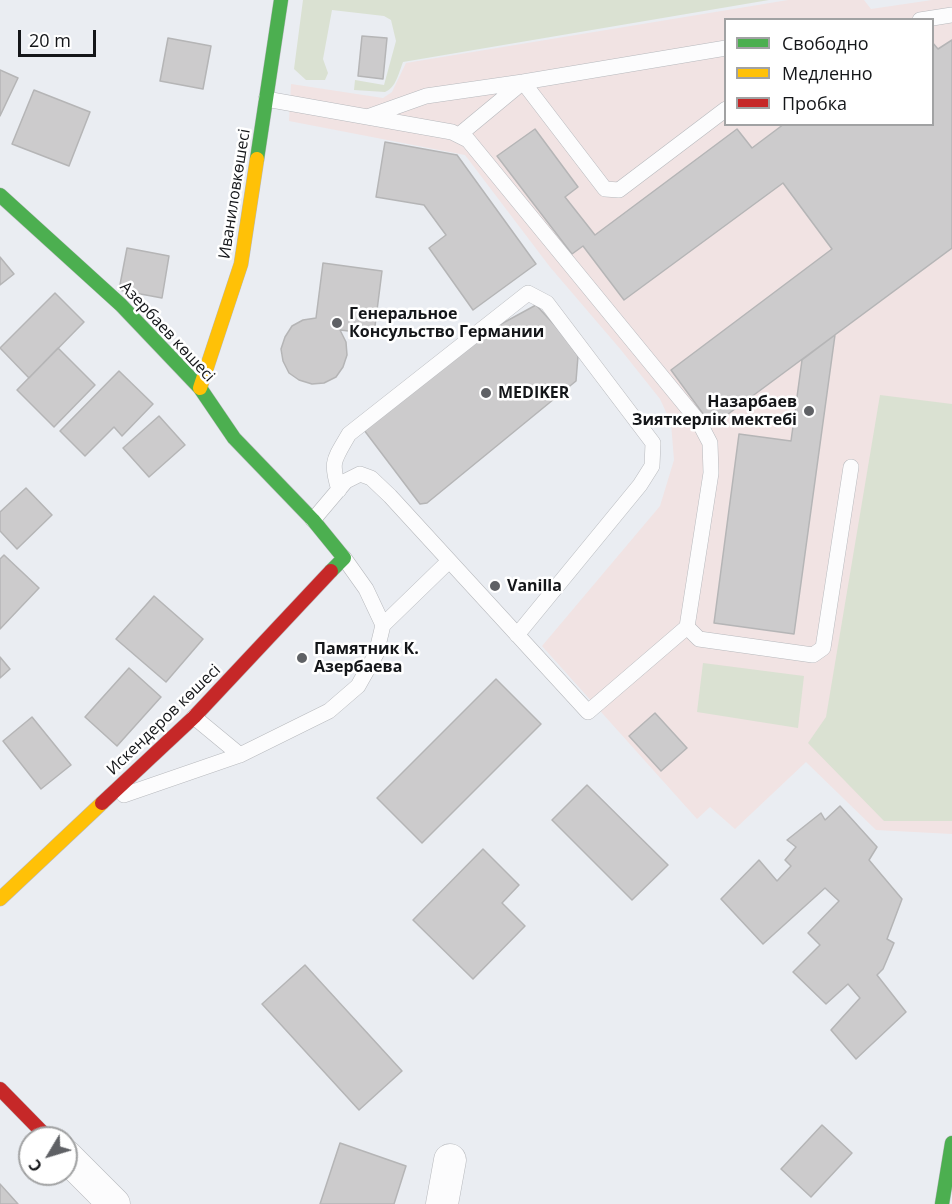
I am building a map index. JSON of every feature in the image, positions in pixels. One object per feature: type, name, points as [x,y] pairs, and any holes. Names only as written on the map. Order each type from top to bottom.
[{"type":"street","name":"Иваниловкөшесі","points":[[200,388],[241,264],[281,0]]},
{"type":"street","name":"Азербаев көшесі","points":[[0,195],[121,305],[200,388],[216,415],[234,438],[313,520],[344,558]]},
{"type":"street","name":"Искендеров көшесі","points":[[0,899],[194,717],[344,558]]},
{"type":"street","points":[[0,1089],[36,1126]]},
{"type":"street","points":[[942,1204],[952,1143]]},
{"type":"street","points":[[442,1204],[450,1160]]},
{"type":"street","points":[[78,1168],[114,1204]]},
{"type":"lane","points":[[933,18],[952,15]]},
{"type":"lane","points":[[367,117],[426,96],[724,48]]},
{"type":"lane","points":[[523,82],[605,189],[619,190],[724,111]]},
{"type":"lane","points":[[459,135],[523,82]]},
{"type":"lane","points":[[266,99],[452,132],[468,140],[699,422],[710,443],[711,473],[687,627],[588,712],[370,478],[360,474],[346,481],[313,520]]},
{"type":"lane","points":[[339,490],[332,469],[349,434],[528,293],[548,303],[652,443],[652,466],[640,485],[517,635]]},
{"type":"lane","points":[[687,627],[699,639],[813,655],[823,648],[851,467]]},
{"type":"lane","points":[[344,558],[366,589],[383,625]]},
{"type":"lane","points":[[104,801],[240,755],[329,711],[358,686],[376,654],[383,625],[449,561]]},
{"type":"lane","points":[[194,717],[240,755]]},
{"type":"shaded area","name":"Назарбаев Зияткерлік мектебі","points":[[788,0],[864,0],[871,9],[932,0],[952,0],[952,834],[876,830],[806,762],[735,829],[710,807],[697,819],[542,646],[660,506],[674,460],[671,423],[660,399],[550,267],[465,155],[289,121],[291,84],[383,98],[392,92],[406,63]]},
{"type":"green space","points":[[303,0],[769,0],[403,62],[394,83],[385,92],[354,90],[355,80],[384,85],[396,41],[391,20],[384,16],[332,10],[323,59],[328,73],[325,80],[306,80],[294,69]]},
{"type":"green space","points":[[880,395],[952,404],[952,821],[884,821],[808,743],[826,717]]},
{"type":"green space","points":[[703,663],[804,676],[798,728],[697,712]]},
{"type":"building","points":[[362,36],[387,38],[383,79],[358,76]]},
{"type":"building","points":[[168,38],[211,46],[203,89],[160,81]]},
{"type":"building","points":[[952,40],[952,248],[712,426],[671,370],[832,249],[783,183],[624,300],[583,246],[572,254],[497,156],[535,129],[578,187],[565,197],[595,235],[737,129],[752,148],[781,126],[934,126],[934,44],[938,49]]},
{"type":"building","points":[[0,70],[18,78],[0,116]]},
{"type":"building","points":[[34,90],[90,112],[69,166],[12,144]]},
{"type":"building","points":[[385,142],[457,155],[536,264],[473,310],[429,248],[446,235],[424,205],[376,197]]},
{"type":"building","points":[[127,248],[169,256],[162,298],[119,290]]},
{"type":"building","points":[[0,257],[14,274],[0,285]]},
{"type":"building","name":"Генеральное Консульство Германии","points":[[323,263],[382,271],[374,334],[340,330],[346,342],[347,355],[343,367],[336,377],[324,383],[312,384],[299,380],[289,373],[283,361],[281,349],[292,326],[303,320],[316,318]]},
{"type":"building","points":[[55,293],[84,322],[29,378],[0,348]]},
{"type":"building","name":"MEDIKER","points":[[536,305],[562,333],[578,356],[576,381],[427,503],[420,504],[364,430],[481,335]]},
{"type":"building","points":[[835,335],[794,634],[714,623],[739,434],[791,441],[802,360]]},
{"type":"building","points":[[58,348],[95,385],[54,427],[17,390]]},
{"type":"building","points":[[119,371],[153,404],[122,436],[114,427],[85,456],[60,431]]},
{"type":"building","points":[[159,416],[185,445],[149,477],[123,448]]},
{"type":"building","points":[[26,488],[52,515],[17,549],[0,531],[0,512]]},
{"type":"building","points":[[4,555],[39,588],[0,629],[0,559]]},
{"type":"building","points":[[154,596],[203,639],[166,682],[116,639]]},
{"type":"building","points":[[0,657],[10,669],[0,678]]},
{"type":"building","points":[[129,668],[161,697],[117,746],[85,717]]},
{"type":"building","points":[[496,679],[541,724],[422,843],[377,798]]},
{"type":"building","points":[[655,713],[687,748],[661,771],[629,736]]},
{"type":"building","points":[[32,717],[71,765],[41,789],[3,741]]},
{"type":"building","points":[[587,785],[668,865],[632,900],[552,820]]},
{"type":"building","points":[[840,806],[877,847],[869,860],[902,899],[887,939],[894,943],[883,969],[877,975],[906,1012],[856,1059],[831,1030],[860,998],[848,984],[826,1004],[793,972],[820,945],[808,933],[839,901],[825,888],[763,944],[721,899],[759,860],[777,881],[791,866],[785,860],[796,847],[787,840],[821,813],[825,820]]},
{"type":"building","points":[[483,849],[519,885],[502,903],[525,926],[473,979],[413,920]]},
{"type":"building","points":[[305,965],[402,1071],[359,1110],[262,1004]]},
{"type":"building","points":[[822,1125],[852,1153],[811,1197],[781,1169]]},
{"type":"building","points":[[340,1143],[406,1166],[394,1204],[320,1204]]},
{"type":"building","points":[[0,1184],[18,1204],[0,1204]]},
{"type":"traffic: fast","points":[[257,159],[281,0]]},
{"type":"traffic: fast","points":[[0,195],[121,305],[200,388],[234,438],[313,520],[344,558],[331,571]]},
{"type":"traffic: fast","points":[[942,1204],[952,1143]]},
{"type":"traffic: slow","points":[[200,388],[241,264],[257,159]]},
{"type":"traffic: slow","points":[[0,899],[102,803]]},
{"type":"traffic: jam","points":[[102,803],[194,717],[331,571]]},
{"type":"traffic: jam","points":[[0,1089],[36,1126]]},
{"type":"place","name":"Генеральное Консульство Германии","points":[[337,323]]},
{"type":"place","name":"MEDIKER","points":[[486,393]]},
{"type":"place","name":"Назарбаев Зияткерлік мектебі","points":[[809,411]]},
{"type":"place","name":"Vanilla","points":[[495,586]]},
{"type":"place","name":"Памятник К. Азербаева","points":[[302,658]]}]
